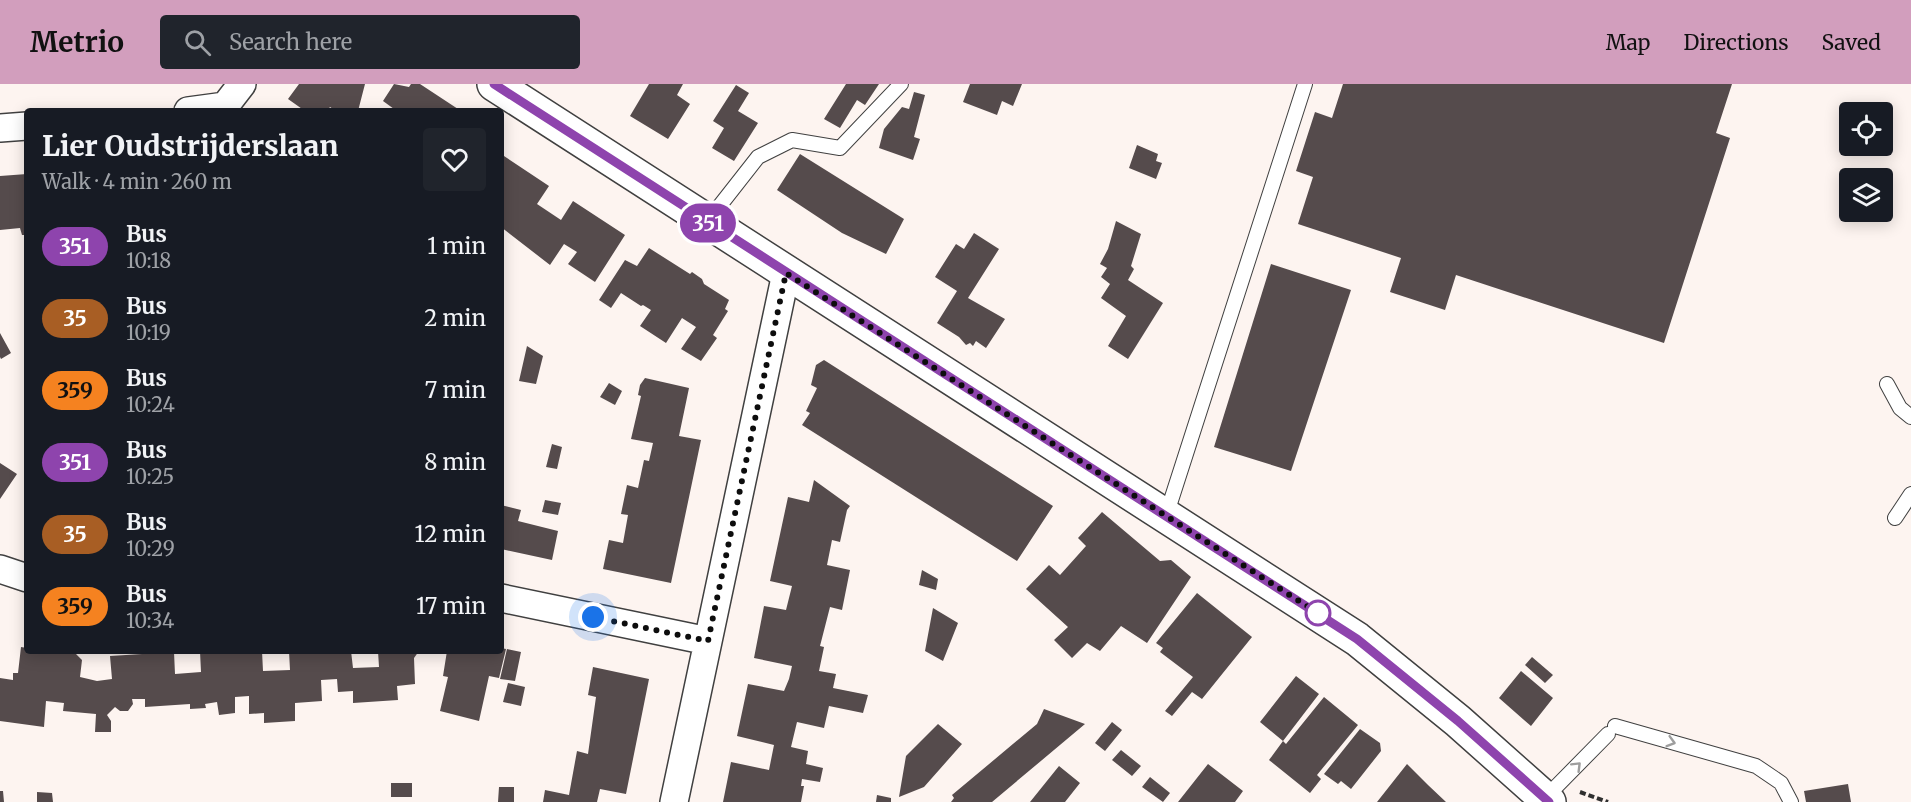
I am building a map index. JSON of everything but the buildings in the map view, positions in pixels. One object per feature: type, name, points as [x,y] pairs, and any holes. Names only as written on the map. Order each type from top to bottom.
[{"type":"street","points":[[210,108],[225,106],[242,84]]},
{"type":"street","points":[[494,84],[1357,639],[1458,721],[1547,800]]},
{"type":"street","points":[[0,128],[24,126]]},
{"type":"street","points":[[674,802],[786,273]]},
{"type":"street","points":[[0,569],[24,577]]},
{"type":"street","points":[[504,599],[708,641]]},
{"type":"lane","points":[[707,222],[758,157],[792,140],[840,148],[901,84]]},
{"type":"lane","points":[[1166,516],[1305,84]]},
{"type":"lane","points":[[1887,384],[1900,408],[1911,417]]},
{"type":"lane","points":[[1895,518],[1911,494]]},
{"type":"lane","points":[[1547,800],[1612,730],[1755,766],[1782,783],[1791,802]]},
{"type":"bus line","name":"351","points":[[494,84],[627,172],[1284,590],[1357,639],[1392,665],[1458,721],[1549,802]]},
{"type":"route","points":[[593,617],[708,641],[786,273],[1321,615],[1318,613]]}]
